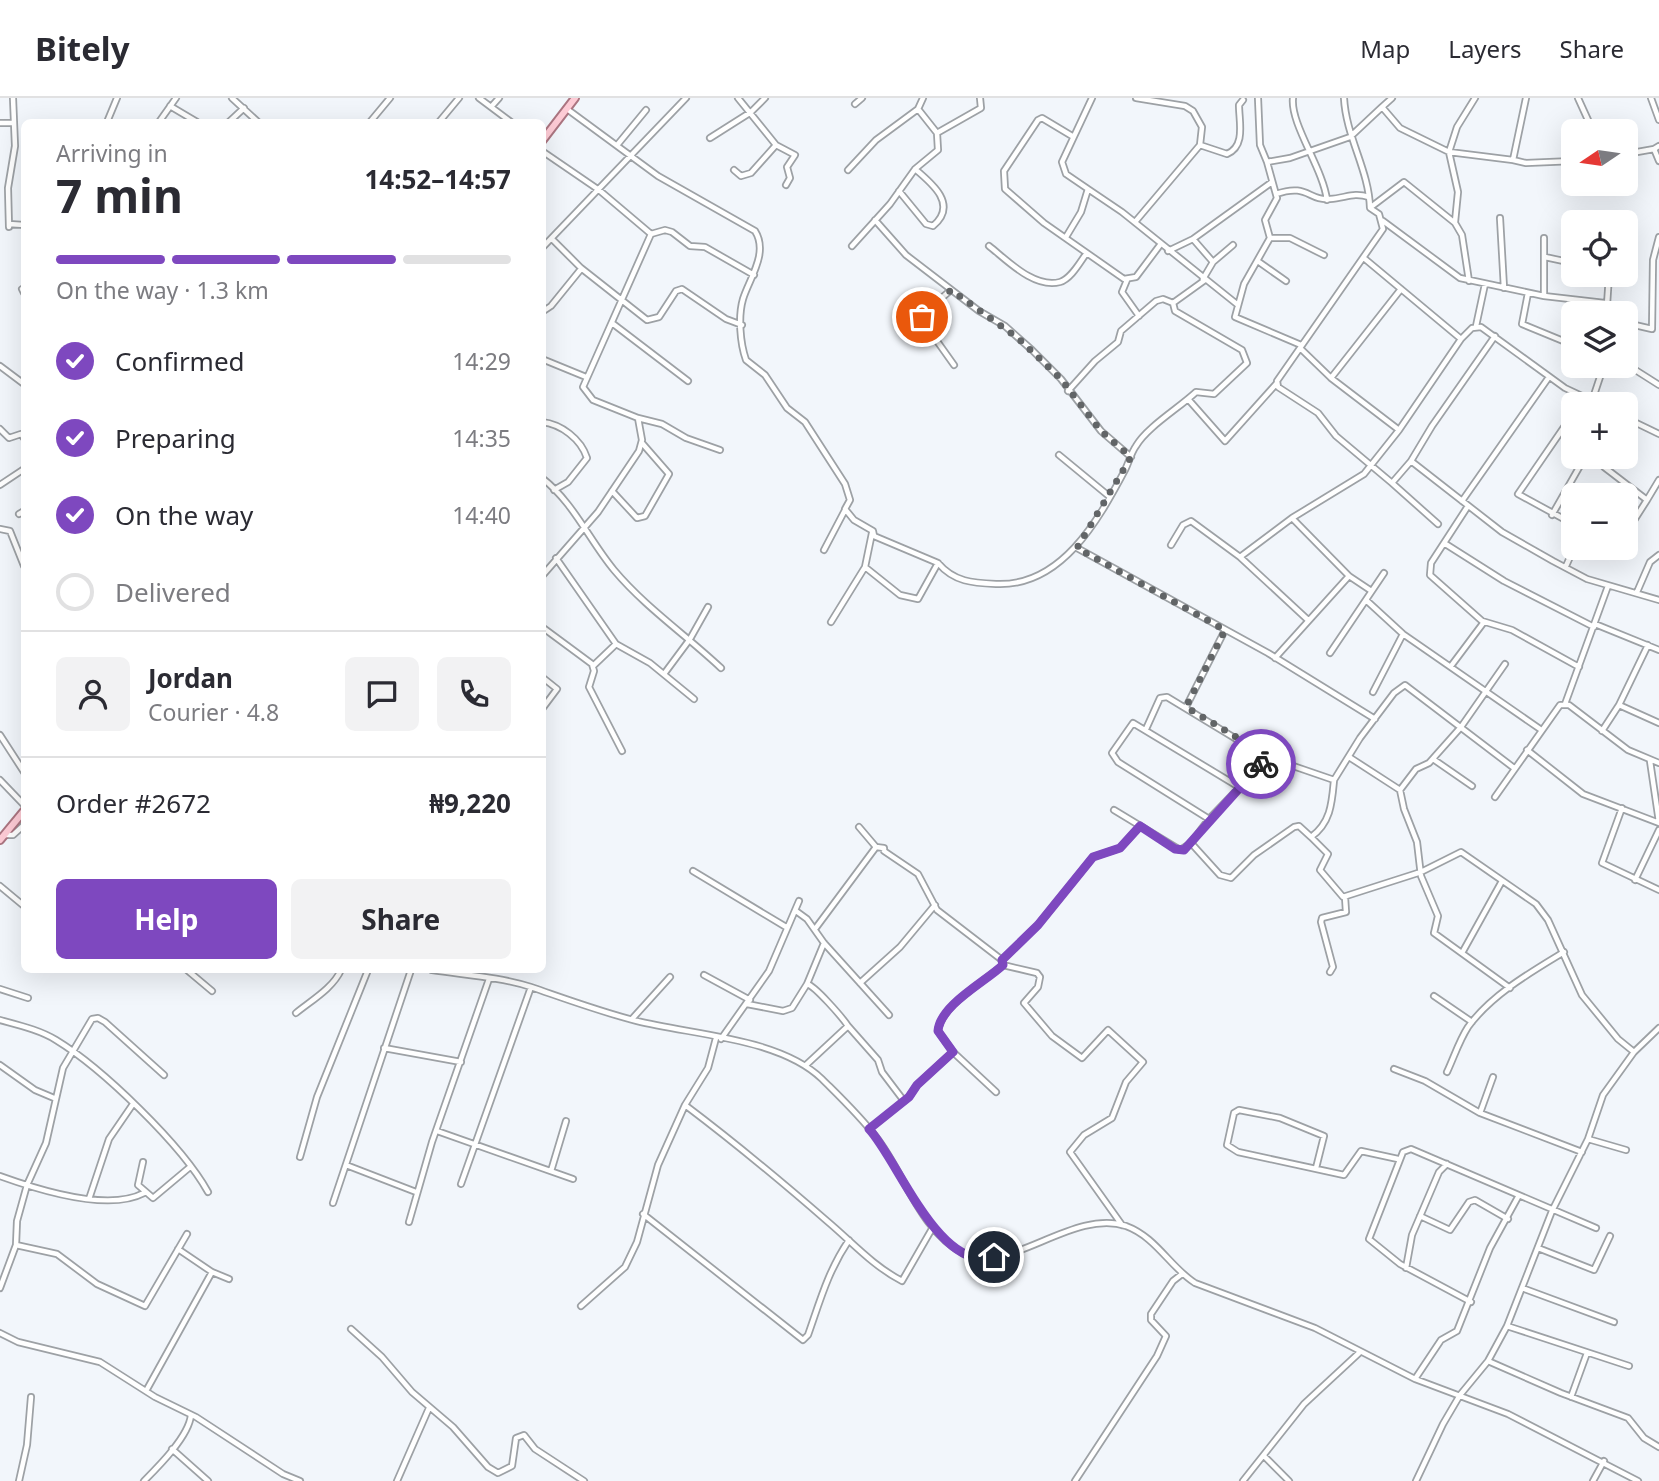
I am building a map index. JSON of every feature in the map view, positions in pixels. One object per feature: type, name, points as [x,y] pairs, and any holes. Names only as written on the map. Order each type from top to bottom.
[{"type":"main road","points":[[546,136],[575,98]]},
{"type":"main road","points":[[2,838],[21,815]]},
{"type":"street","points":[[13,98],[16,146],[11,155],[8,188],[9,225],[21,225]]},
{"type":"street","points":[[108,119],[117,98]]},
{"type":"street","points":[[161,119],[176,98]]},
{"type":"street","points":[[232,98],[255,119]]},
{"type":"street","points":[[372,119],[390,98]]},
{"type":"street","points":[[442,119],[459,98]]},
{"type":"street","points":[[479,98],[507,119]]},
{"type":"street","points":[[491,107],[499,98]]},
{"type":"street","points":[[546,244],[686,98]]},
{"type":"street","points":[[737,98],[776,145],[795,154],[788,167],[790,178],[786,186]]},
{"type":"street","points":[[710,138],[751,112],[765,98]]},
{"type":"street","points":[[855,104],[862,98]]},
{"type":"street","points":[[848,170],[876,140],[918,109],[923,98]]},
{"type":"street","points":[[937,133],[981,108],[980,98]]},
{"type":"street","points":[[1092,98],[1064,154],[1063,166],[1072,180],[1135,222],[1160,245],[1238,304]]},
{"type":"street","points":[[1135,222],[1155,194],[1200,145],[1202,127],[1193,111],[1185,106],[1136,98]]},
{"type":"street","points":[[1258,98],[1260,145],[1276,201],[1265,220],[1270,238],[1259,262],[1246,279],[1235,314],[1237,320],[1301,347],[1331,378],[1399,430]]},
{"type":"street","points":[[1293,98],[1293,114],[1310,150],[1328,200]]},
{"type":"street","points":[[1344,98],[1350,137],[1370,197],[1370,208],[1383,221],[1451,274],[1469,281],[1544,296],[1591,301]]},
{"type":"street","points":[[1267,162],[1290,159],[1350,137],[1392,98]]},
{"type":"street","points":[[1455,223],[1458,192],[1449,152],[1457,127],[1475,98]]},
{"type":"street","points":[[1513,160],[1526,98]]},
{"type":"street","points":[[1577,98],[1587,119]]},
{"type":"street","points":[[1651,98],[1659,120]]},
{"type":"street","points":[[1200,145],[1227,154],[1234,151],[1240,142],[1239,105],[1243,99]]},
{"type":"street","points":[[170,106],[192,119]]},
{"type":"street","points":[[1382,107],[1400,128],[1449,152],[1513,160],[1561,162]]},
{"type":"street","points":[[232,119],[244,108]]},
{"type":"street","points":[[567,109],[658,176],[755,231],[759,246],[754,275],[742,301],[741,325],[746,360],[765,374],[787,408],[806,422],[845,484],[850,500],[824,550]]},
{"type":"street","points":[[852,246],[876,220],[915,169],[938,150],[937,133],[918,109]]},
{"type":"street","points":[[618,144],[646,110]]},
{"type":"street","points":[[1072,136],[1040,119],[1018,145],[1002,179],[1005,189],[1019,203],[1086,254],[1128,280]]},
{"type":"street","points":[[0,123],[14,123]]},
{"type":"street","points":[[734,170],[741,176],[748,175],[776,145]]},
{"type":"street","points":[[16,146],[21,147]]},
{"type":"street","points":[[1638,151],[1656,147],[1659,161]]},
{"type":"street","points":[[546,153],[599,190],[651,234]]},
{"type":"street","points":[[899,191],[926,224],[933,226],[939,221],[944,207],[942,195],[915,169]]},
{"type":"street","points":[[1168,251],[1193,239],[1272,182]]},
{"type":"street","points":[[1370,208],[1404,182],[1455,223],[1462,235],[1469,281]]},
{"type":"street","points":[[1276,194],[1294,188],[1328,200],[1356,193],[1370,197]]},
{"type":"street","points":[[1066,237],[1080,212],[1088,189]]},
{"type":"street","points":[[1500,218],[1504,288]]},
{"type":"street","points":[[876,220],[906,255],[1018,338],[1061,379],[1101,431],[1131,457]]},
{"type":"street","points":[[1188,399],[1225,441],[1277,383],[1381,237],[1383,221]]},
{"type":"street","points":[[651,234],[665,230],[672,232],[690,246],[705,247],[754,275]]},
{"type":"street","points":[[651,234],[583,387],[587,395],[720,450]]},
{"type":"street","points":[[1638,326],[1652,329],[1653,260],[1659,237]]},
{"type":"street","points":[[1270,238],[1290,238],[1324,255]]},
{"type":"street","points":[[1544,238],[1544,296]]},
{"type":"street","points":[[552,239],[581,268],[622,301],[653,321],[659,317],[676,291],[682,289],[726,319],[741,325]]},
{"type":"street","points":[[1193,239],[1213,262]]},
{"type":"street","points":[[1139,316],[1122,292],[1128,280],[1136,277],[1160,245]]},
{"type":"street","points":[[1068,391],[1095,361],[1118,342],[1121,331],[1158,300],[1174,303],[1204,279],[1213,262],[1233,245]]},
{"type":"street","points":[[989,246],[1025,274],[1057,282],[1070,275],[1086,254]]},
{"type":"street","points":[[1545,257],[1561,260]]},
{"type":"street","points":[[1365,259],[1461,339]]},
{"type":"street","points":[[1259,262],[1286,281]]},
{"type":"street","points":[[546,309],[581,268]]},
{"type":"street","points":[[1240,556],[1373,465],[1461,339],[1476,326],[1485,284]]},
{"type":"street","points":[[1331,378],[1401,289]]},
{"type":"street","points":[[951,290],[925,312],[922,320],[954,365]]},
{"type":"street","points":[[1528,293],[1522,324],[1561,340]]},
{"type":"street","points":[[845,509],[854,520],[873,531],[874,536],[938,563],[944,570],[971,584],[1006,585],[1021,582],[1058,565],[1077,548],[1110,497],[1141,439],[1198,390],[1216,393],[1247,363],[1247,357],[1242,350],[1183,317],[1175,311],[1174,303]]},
{"type":"street","points":[[612,323],[688,381]]},
{"type":"street","points":[[1476,326],[1495,336],[1549,377],[1575,392]]},
{"type":"street","points":[[1392,483],[1412,461],[1432,426],[1495,336]]},
{"type":"street","points":[[546,361],[586,377]]},
{"type":"street","points":[[0,366],[21,382]]},
{"type":"street","points":[[1638,371],[1659,384]]},
{"type":"street","points":[[1462,501],[1549,377]]},
{"type":"street","points":[[1277,383],[1279,388],[1318,413],[1336,436],[1373,465],[1437,524]]},
{"type":"street","points":[[612,491],[637,518],[645,516],[669,474],[642,443],[638,418]]},
{"type":"street","points":[[546,423],[554,424],[570,435],[587,458],[568,482],[554,490]]},
{"type":"street","points":[[1638,424],[1659,434]]},
{"type":"street","points":[[0,429],[9,438],[21,435]]},
{"type":"street","points":[[1561,431],[1518,494],[1561,518]]},
{"type":"street","points":[[546,571],[585,527],[612,491],[642,443]]},
{"type":"street","points":[[1059,455],[1110,497]]},
{"type":"street","points":[[1412,461],[1502,532],[1587,579],[1659,600]]},
{"type":"street","points":[[1552,514],[1578,469]]},
{"type":"street","points":[[1607,469],[1647,500]]},
{"type":"street","points":[[0,485],[21,471]]},
{"type":"street","points":[[1638,514],[1659,480]]},
{"type":"street","points":[[546,482],[585,527],[613,569],[628,586],[721,668]]},
{"type":"street","points":[[1468,506],[1428,569],[1430,575],[1482,621],[1512,630],[1579,667]]},
{"type":"street","points":[[1292,518],[1349,576],[1370,590]]},
{"type":"street","points":[[1171,545],[1184,525],[1191,521],[1240,556],[1308,620]]},
{"type":"street","points":[[0,529],[10,531],[21,558]]},
{"type":"street","points":[[831,622],[865,566],[873,531]]},
{"type":"street","points":[[1444,543],[1504,581],[1594,626],[1659,650]]},
{"type":"street","points":[[1077,548],[1275,658],[1375,719]]},
{"type":"street","points":[[1637,592],[1650,562],[1659,555]]},
{"type":"street","points":[[556,558],[616,644],[664,674],[694,699]]},
{"type":"street","points":[[1566,566],[1569,560]]},
{"type":"street","points":[[865,566],[900,595],[914,600],[921,597],[926,580],[938,563]]},
{"type":"street","points":[[1330,653],[1384,573]]},
{"type":"street","points":[[1275,658],[1349,576]]},
{"type":"street","points":[[1565,704],[1608,586]]},
{"type":"street","points":[[1366,600],[1403,634],[1540,729]]},
{"type":"street","points":[[664,674],[690,639],[708,607]]},
{"type":"street","points":[[1451,666],[1484,622],[1482,621]]},
{"type":"street","points":[[546,630],[593,666],[589,687],[622,751]]},
{"type":"street","points":[[1186,707],[1225,630]]},
{"type":"street","points":[[1373,692],[1403,634]]},
{"type":"street","points":[[593,666],[616,644]]},
{"type":"street","points":[[1602,731],[1619,705],[1648,645]]},
{"type":"street","points":[[1400,790],[1416,769],[1433,759],[1461,727],[1505,664]]},
{"type":"street","points":[[546,680],[557,689],[546,704]]},
{"type":"street","points":[[1311,837],[1323,828],[1332,806],[1334,780],[1394,693],[1405,685],[1514,768]]},
{"type":"street","points":[[1146,729],[1161,696],[1186,707],[1266,757],[1334,780]]},
{"type":"street","points":[[1495,797],[1540,729],[1560,705],[1565,704]]},
{"type":"street","points":[[1565,704],[1628,750],[1659,763]]},
{"type":"street","points":[[1619,705],[1659,723]]},
{"type":"street","points":[[1209,819],[1112,757],[1130,724],[1146,729],[1239,787]]},
{"type":"street","points":[[0,734],[21,767]]},
{"type":"street","points":[[1527,750],[1576,789],[1659,822],[1650,761]]},
{"type":"street","points":[[1114,810],[1178,850],[1191,843],[1209,819],[1266,757]]},
{"type":"street","points":[[1349,757],[1400,790],[1404,809],[1417,842],[1421,872],[1438,916],[1434,933],[1510,988]]},
{"type":"street","points":[[1433,759],[1472,786]]},
{"type":"street","points":[[0,780],[21,802]]},
{"type":"street","points":[[1622,808],[1602,863],[1659,890]]},
{"type":"street","points":[[996,1092],[953,1052],[938,1031],[942,1019],[1038,925],[1093,857],[1120,848],[1140,826]]},
{"type":"street","points":[[1191,843],[1225,878],[1235,875],[1254,855],[1294,827],[1299,826],[1311,837],[1328,854],[1320,870],[1345,897],[1346,912],[1322,918],[1321,922],[1333,967],[1330,972]]},
{"type":"street","points":[[859,827],[876,847],[884,848],[884,851],[918,874],[937,910],[1002,963],[1037,973],[1040,977],[1038,987],[1024,1003],[1052,1036],[1079,1056],[1085,1057],[1108,1030],[1143,1062],[1126,1082],[1112,1118],[1084,1135],[1070,1152],[1122,1226]]},
{"type":"street","points":[[2,838],[13,835],[21,828]]},
{"type":"street","points":[[1636,880],[1659,830]]},
{"type":"street","points":[[815,929],[876,847]]},
{"type":"street","points":[[1345,897],[1421,872],[1458,851],[1536,904],[1564,952],[1582,995],[1618,1039],[1634,1052]]},
{"type":"street","points":[[693,871],[786,927]]},
{"type":"street","points":[[1462,953],[1502,881]]},
{"type":"street","points":[[0,886],[21,904]]},
{"type":"street","points":[[581,1306],[625,1267],[637,1242],[658,1165],[685,1105],[708,1068],[718,1038],[749,1002],[769,971],[799,901]]},
{"type":"street","points":[[860,983],[900,947],[935,905]]},
{"type":"street","points":[[796,911],[815,929],[824,943],[889,1015]]},
{"type":"street","points":[[704,975],[749,1002],[788,1011],[807,984],[824,943]]},
{"type":"street","points":[[1447,1072],[1472,1022],[1510,988],[1564,952]]},
{"type":"street","points":[[191,973],[212,990]]},
{"type":"street","points":[[296,1013],[325,992],[339,973]]},
{"type":"street","points":[[300,1157],[317,1097],[367,973]]},
{"type":"street","points":[[333,1203],[410,973]]},
{"type":"street","points":[[451,973],[531,987],[551,996],[631,1019],[782,1053],[806,1065],[869,1129],[933,1227],[964,1254],[986,1259],[1079,1226],[1107,1223],[1122,1226],[1149,1239],[1182,1274],[1208,1289],[1315,1328],[1359,1353],[1415,1379],[1508,1414],[1604,1461],[1638,1481]]},
{"type":"street","points":[[631,1019],[670,977]]},
{"type":"street","points":[[409,1222],[416,1192],[489,979]]},
{"type":"street","points":[[807,984],[815,987],[833,1012],[878,1060],[882,1072],[904,1101]]},
{"type":"street","points":[[461,1184],[531,987]]},
{"type":"street","points":[[0,989],[28,998]]},
{"type":"street","points":[[1434,996],[1472,1022]]},
{"type":"street","points":[[0,1288],[16,1245],[17,1221],[27,1185],[46,1143],[54,1098],[71,1051],[92,1019],[99,1018],[164,1075]]},
{"type":"street","points":[[0,1020],[50,1037],[71,1051],[163,1133],[208,1192]]},
{"type":"street","points":[[806,1065],[848,1026]]},
{"type":"street","points":[[1416,1481],[1460,1395],[1488,1361],[1507,1326],[1552,1211],[1588,1139],[1603,1095],[1634,1052],[1659,1028]]},
{"type":"street","points":[[384,1048],[461,1062]]},
{"type":"street","points":[[869,1129],[904,1101],[953,1052]]},
{"type":"street","points":[[0,1065],[35,1090],[54,1098]]},
{"type":"street","points":[[1394,1069],[1425,1081],[1480,1112],[1582,1152]]},
{"type":"street","points":[[1480,1112],[1493,1077]]},
{"type":"street","points":[[89,1199],[109,1139],[133,1104]]},
{"type":"street","points":[[685,1105],[767,1168],[864,1251],[879,1270],[903,1281],[933,1227]]},
{"type":"street","points":[[1316,1168],[1324,1136],[1280,1118],[1239,1110],[1234,1113],[1227,1145],[1232,1150],[1316,1168],[1346,1174],[1356,1154],[1361,1150],[1398,1159]]},
{"type":"street","points":[[551,1171],[566,1121]]},
{"type":"street","points":[[437,1131],[573,1179]]},
{"type":"street","points":[[1588,1139],[1626,1150]]},
{"type":"street","points":[[1471,1302],[1406,1268],[1369,1239],[1398,1159],[1403,1152],[1411,1149],[1518,1197],[1596,1228]]},
{"type":"street","points":[[144,1162],[138,1179],[144,1193],[153,1198],[190,1167]]},
{"type":"street","points":[[346,1164],[416,1192]]},
{"type":"street","points":[[1406,1268],[1412,1235],[1439,1172],[1447,1164]]},
{"type":"street","points":[[0,1176],[89,1199],[130,1198],[144,1193]]},
{"type":"street","points":[[1415,1379],[1441,1340],[1457,1331],[1471,1302],[1485,1258],[1518,1197]]},
{"type":"street","points":[[1420,1216],[1450,1230],[1469,1202],[1475,1200],[1507,1219]]},
{"type":"street","points":[[643,1214],[803,1340],[808,1335],[833,1262],[849,1240]]},
{"type":"street","points":[[16,1245],[58,1254],[97,1284],[145,1306],[187,1234]]},
{"type":"street","points":[[1538,1248],[1594,1270],[1610,1236]]},
{"type":"street","points":[[178,1249],[212,1272],[229,1279]]},
{"type":"street","points":[[146,1391],[212,1272]]},
{"type":"street","points":[[1075,1481],[1157,1356],[1166,1336],[1151,1314],[1173,1280],[1182,1274]]},
{"type":"street","points":[[1522,1288],[1614,1322]]},
{"type":"street","points":[[1507,1326],[1629,1366]]},
{"type":"street","points":[[351,1329],[429,1408],[453,1427],[488,1467],[498,1473],[512,1466],[516,1438],[524,1435],[535,1449],[584,1481]]},
{"type":"street","points":[[0,1333],[18,1342],[100,1362],[191,1415],[283,1474],[300,1481]]},
{"type":"street","points":[[1243,1481],[1254,1463],[1264,1456],[1304,1404],[1359,1353]]},
{"type":"street","points":[[1571,1397],[1587,1353]]},
{"type":"street","points":[[1488,1361],[1628,1418],[1644,1438],[1659,1447]]},
{"type":"street","points":[[19,1481],[27,1445],[31,1398]]},
{"type":"street","points":[[397,1481],[429,1408]]},
{"type":"street","points":[[144,1481],[172,1449],[190,1423],[191,1415]]},
{"type":"street","points":[[172,1449],[208,1481]]},
{"type":"street","points":[[1264,1456],[1289,1481]]},
{"type":"street","points":[[1593,1481],[1604,1461]]},
{"type":"way so far","points":[[922,317],[951,290],[979,311],[992,317],[1061,379],[1089,419],[1131,457],[1077,548],[1096,561],[1139,580],[1225,630],[1186,707],[1256,749],[1266,757],[1261,764]]},
{"type":"route","points":[[994,1257],[977,1259],[964,1254],[933,1227],[869,1129],[874,1122],[909,1097],[917,1085],[953,1052],[938,1031],[942,1019],[964,996],[1003,965],[1002,960],[1038,925],[1093,857],[1120,848],[1140,826],[1175,849],[1184,850],[1261,764]]}]
